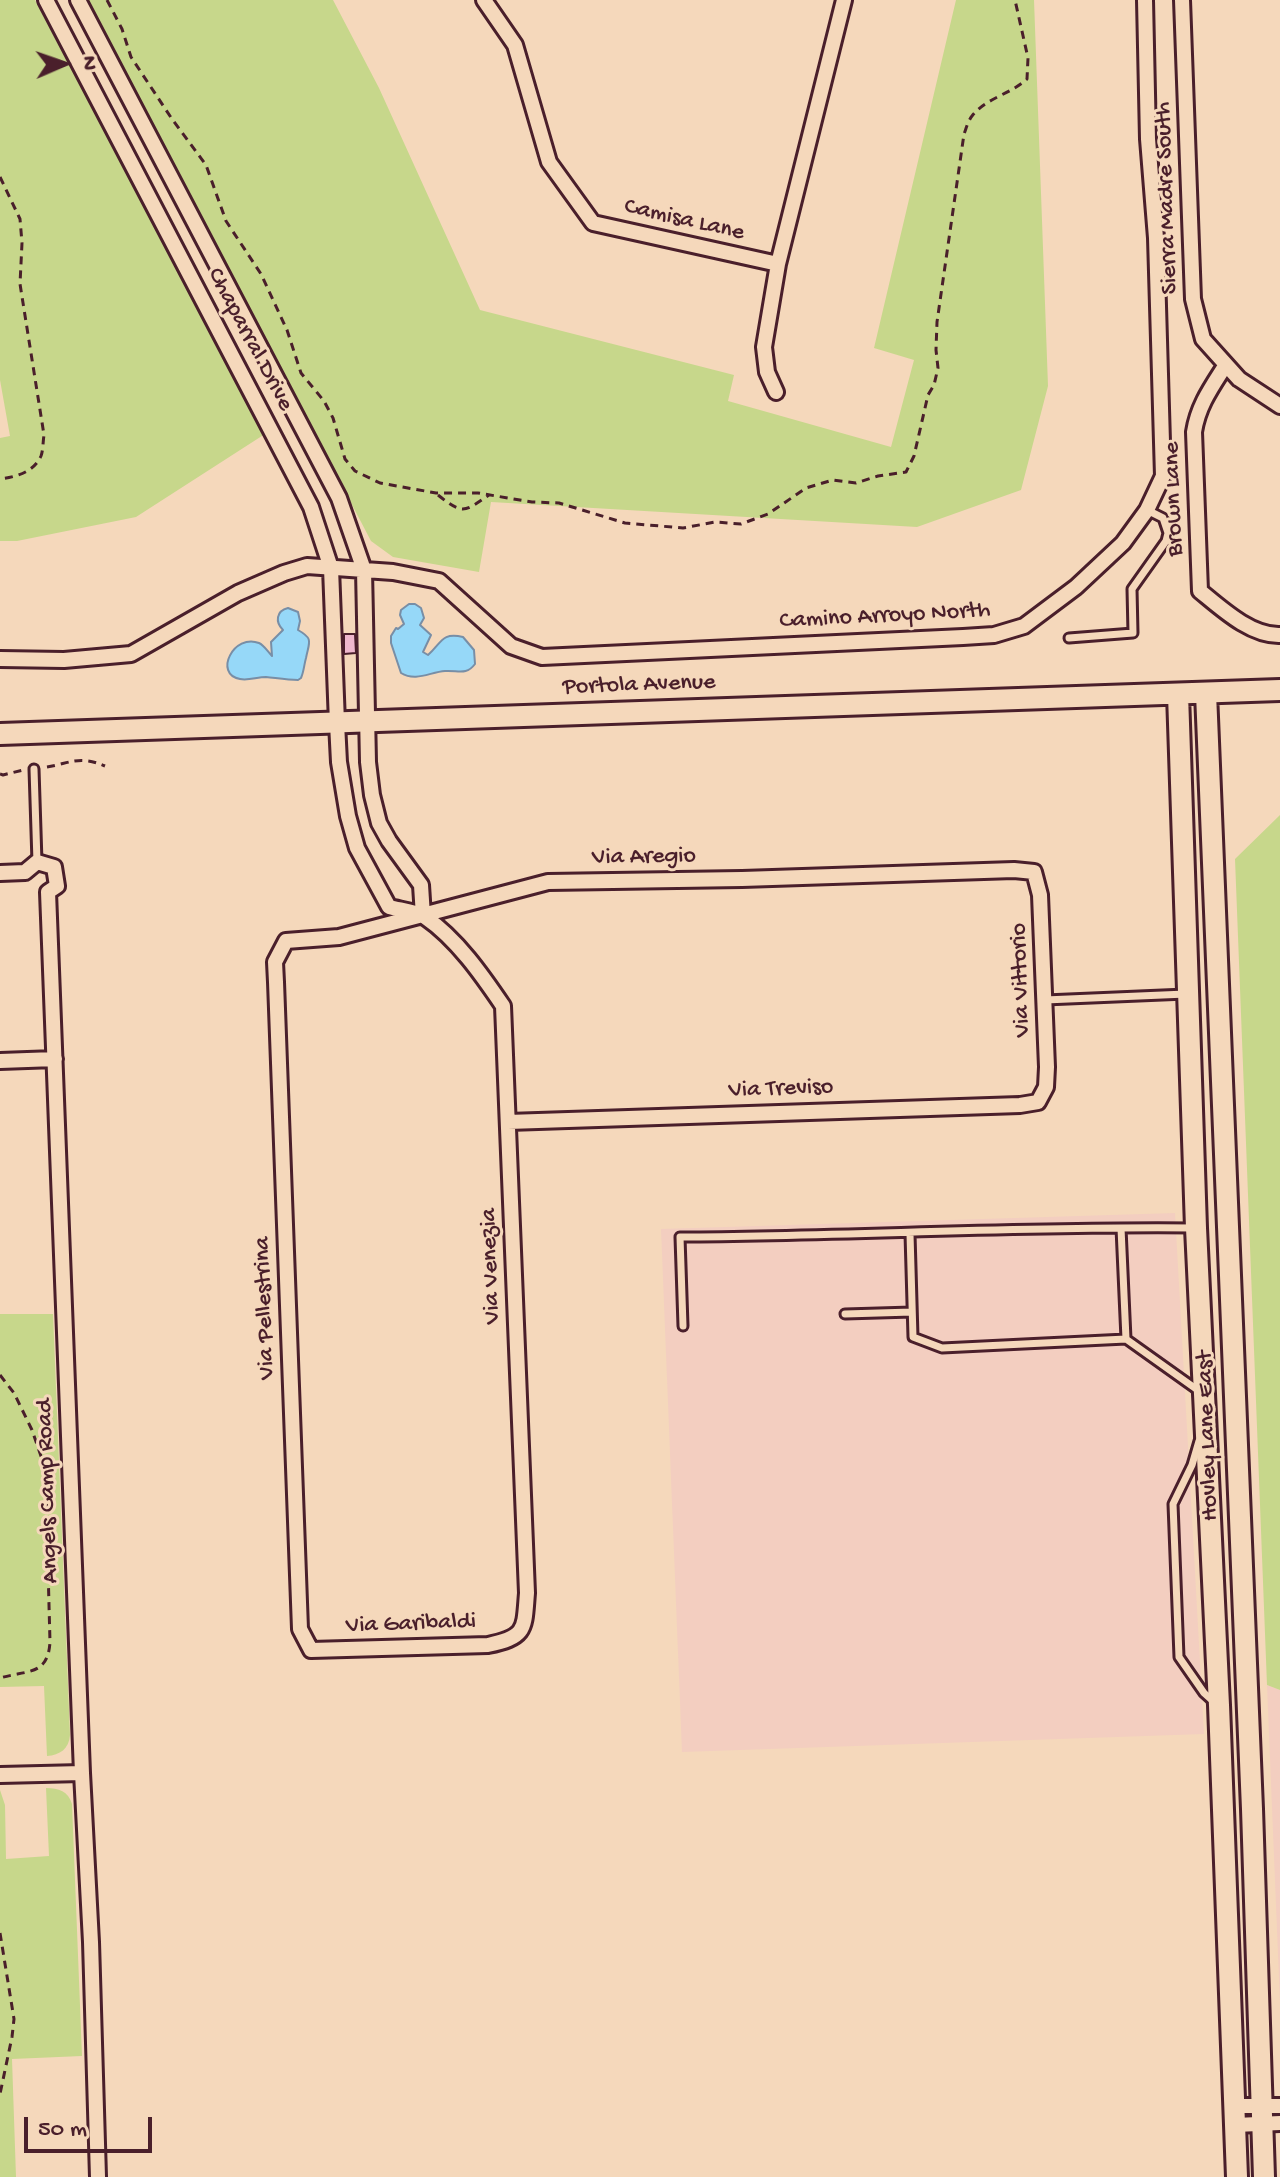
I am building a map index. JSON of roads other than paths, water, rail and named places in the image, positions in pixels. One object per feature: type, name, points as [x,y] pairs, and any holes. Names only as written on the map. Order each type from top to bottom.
[{"type":"street","name":"Chaparral Drive","points":[[46,0],[311,507],[331,568],[337,723]]},
{"type":"street","name":"Chaparral Drive","points":[[78,0],[339,498],[364,570],[367,722]]},
{"type":"street","name":"Camisa Lane","points":[[484,0],[515,45],[549,162],[593,223],[778,264]]},
{"type":"street","points":[[776,392],[767,372],[764,347],[778,264],[844,0]]},
{"type":"street","name":"Camino Arroyo North","points":[[0,659],[64,660],[131,654],[238,593],[307,566],[393,572],[439,581],[511,646],[542,657],[994,635],[1024,626],[1076,587],[1123,543],[1147,510],[1163,476],[1145,0]]},
{"type":"street","name":"Sierra Madre South","points":[[1182,0],[1193,299],[1203,339],[1239,379],[1280,406]]},
{"type":"street","name":"Brown Lane","points":[[1225,366],[1201,402],[1194,432],[1200,591],[1237,621],[1280,635]]},
{"type":"street","name":"Portola Avenue","points":[[0,734],[1280,690]]},
{"type":"street","name":"Hovley Lane East","points":[[1206,693],[1233,1371],[1271,2115],[1264,2177]]},
{"type":"street","name":"Hovley Lane East","points":[[1178,694],[1196,1228],[1237,2177]]},
{"type":"street","points":[[367,722],[369,773],[379,823],[421,885],[423,916]]},
{"type":"street","name":"Via Venezia","points":[[337,723],[339,762],[357,848],[389,907],[423,916],[456,945],[503,1006],[527,1593],[524,1626],[511,1640]]},
{"type":"street","points":[[0,873],[25,872],[37,862]]},
{"type":"street","name":"Angels Camp Road","points":[[37,862],[54,867],[57,886],[48,892],[98,2177]]},
{"type":"street","name":"Via Aregio","points":[[275,962],[286,941],[339,937],[548,882],[1014,870],[1034,872]]},
{"type":"street","name":"Via Vittorio","points":[[1034,872],[1040,895],[1046,1087]]},
{"type":"street","name":"Via Pellestrina","points":[[275,962],[300,1629],[311,1650]]},
{"type":"street","points":[[0,1061],[55,1059]]},
{"type":"street","name":"Via Treviso","points":[[508,1122],[1020,1105],[1038,1102],[1046,1087]]},
{"type":"street","points":[[1196,1228],[1209,1230],[1218,1238],[1233,1371]]},
{"type":"street","name":"Via Garibaldi","points":[[311,1650],[488,1645],[511,1640]]},
{"type":"street","points":[[0,1775],[82,1773]]},
{"type":"street","points":[[1235,2116],[1271,2115]]},
{"type":"lane","points":[[1069,638],[1133,633],[1132,589],[1166,541],[1168,533],[1163,518],[1147,510]]},
{"type":"lane","points":[[34,769],[37,862]]},
{"type":"lane","points":[[1045,1000],[1188,994]]},
{"type":"lane","points":[[1121,1228],[1126,1339]]},
{"type":"lane","points":[[683,1326],[680,1237],[1196,1228]]},
{"type":"lane","points":[[910,1234],[913,1337],[920,1341],[942,1348],[1126,1339],[1204,1395]]},
{"type":"lane","points":[[845,1314],[912,1312]]},
{"type":"lane","points":[[1205,1419],[1192,1465],[1173,1504],[1179,1657],[1204,1693],[1219,1705]]},
{"type":"water","points":[[409,604],[421,608],[424,618],[420,625],[431,635],[423,652],[428,655],[446,637],[463,637],[474,650],[475,664],[472,668],[418,677],[401,673],[391,636],[396,628],[404,624],[401,610]]},
{"type":"water","points":[[288,608],[298,612],[298,630],[309,641],[301,678],[243,679],[232,676],[228,670],[230,655],[242,644],[250,641],[259,643],[272,656],[271,642],[283,630],[278,617]]}]
